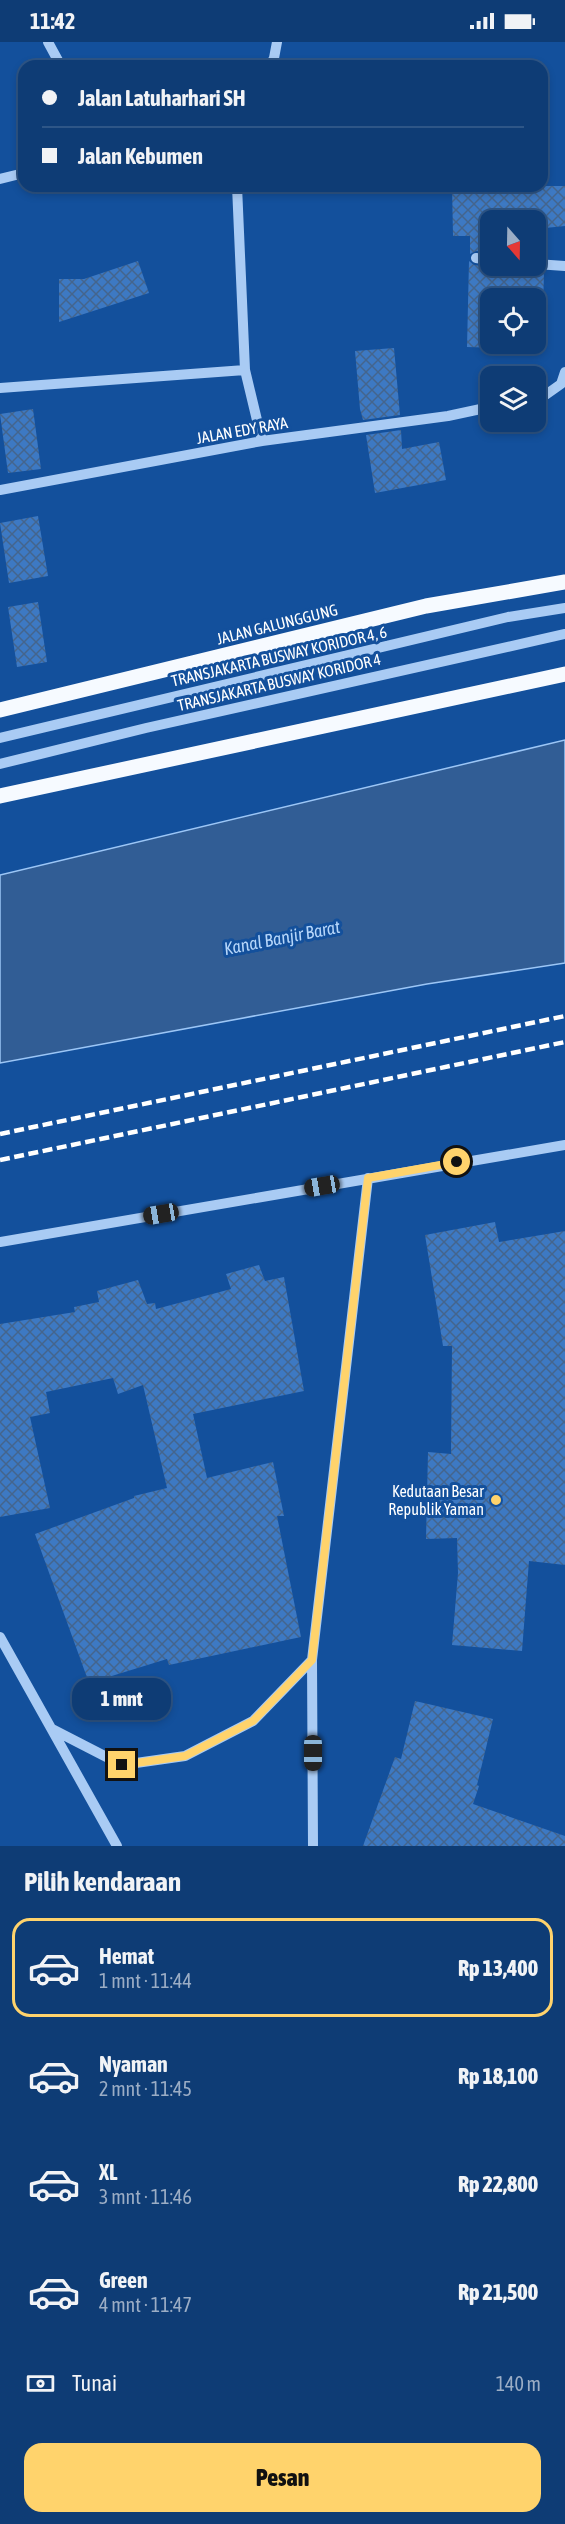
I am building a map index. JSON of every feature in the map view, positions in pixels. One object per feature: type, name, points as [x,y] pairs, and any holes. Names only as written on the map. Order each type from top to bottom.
[{"type":"main road","name":"JALAN GALUNGGUNG","points":[[0,710],[426,606],[565,582]]},
{"type":"main road","points":[[0,796],[565,674]]},
{"type":"street","points":[[48,42],[58,60]]},
{"type":"street","points":[[273,60],[277,42]]},
{"type":"street","points":[[0,179],[18,174]]},
{"type":"street","points":[[237,192],[245,370],[262,441]]},
{"type":"street","points":[[546,265],[565,266]]},
{"type":"street","points":[[0,388],[245,370]]},
{"type":"street","points":[[546,395],[561,384],[565,372]]},
{"type":"street","name":"JALAN EDY RAYA","points":[[0,490],[262,441],[448,416],[480,409]]},
{"type":"street","name":"TRANSJAKARTA BUSWAY KORIDOR 4, 6","points":[[0,738],[508,618],[565,608]]},
{"type":"street","name":"TRANSJAKARTA BUSWAY KORIDOR 4","points":[[0,764],[332,685],[565,634]]},
{"type":"street","points":[[0,1242],[565,1144]]},
{"type":"street","points":[[313,1846],[312,1660],[368,1178]]},
{"type":"street","points":[[0,1637],[117,1846]]},
{"type":"street","points":[[52,1729],[122,1765],[185,1756],[253,1721],[312,1660]]},
{"type":"water","name":"Kanal Banjir Barat","points":[[565,740],[565,963],[427,984],[0,1063],[0,875]]},
{"type":"building","points":[[548,186],[565,186],[565,226],[546,228],[546,210],[480,210],[480,251],[470,254],[470,236],[453,236],[452,192],[548,192]]},
{"type":"building","points":[[138,261],[149,293],[59,322],[59,279],[84,279]]},
{"type":"building","points":[[469,261],[480,266],[480,276],[544,276],[544,288],[480,288],[480,347],[467,347]]},
{"type":"building","points":[[394,348],[400,415],[363,420],[355,351]]},
{"type":"building","points":[[33,409],[41,469],[8,473],[0,414]]},
{"type":"building","points":[[401,430],[402,449],[439,442],[446,480],[375,493],[366,435]]},
{"type":"building","points":[[38,516],[48,576],[9,583],[0,523]]},
{"type":"building","points":[[38,602],[47,662],[17,667],[8,607]]},
{"type":"building","points":[[495,1222],[499,1242],[565,1231],[565,1565],[529,1561],[522,1651],[452,1645],[458,1573],[457,1538],[426,1539],[428,1452],[451,1454],[452,1346],[443,1346],[425,1235]]},
{"type":"building","points":[[259,1265],[265,1281],[284,1277],[304,1391],[193,1414],[207,1478],[273,1462],[284,1516],[277,1516],[301,1637],[169,1665],[167,1659],[89,1683],[35,1534],[134,1498],[134,1496],[167,1488],[143,1385],[118,1394],[113,1378],[46,1392],[50,1413],[30,1417],[50,1508],[0,1517],[0,1324],[75,1312],[74,1307],[99,1302],[97,1291],[138,1280],[147,1304],[155,1303],[156,1309],[231,1289],[226,1274]]},
{"type":"building","points":[[415,1701],[493,1719],[473,1804],[565,1836],[565,1846],[363,1846],[395,1757],[401,1759]]},
{"type":"railway","points":[[0,1134],[565,1016]]},
{"type":"railway","points":[[0,1160],[565,1042]]},
{"type":"place","name":"Kedutaan Besar Republik Yaman","points":[[496,1500]]},
{"type":"route","points":[[122,1765],[185,1756],[253,1721],[312,1660],[368,1178],[457,1162]]}]
